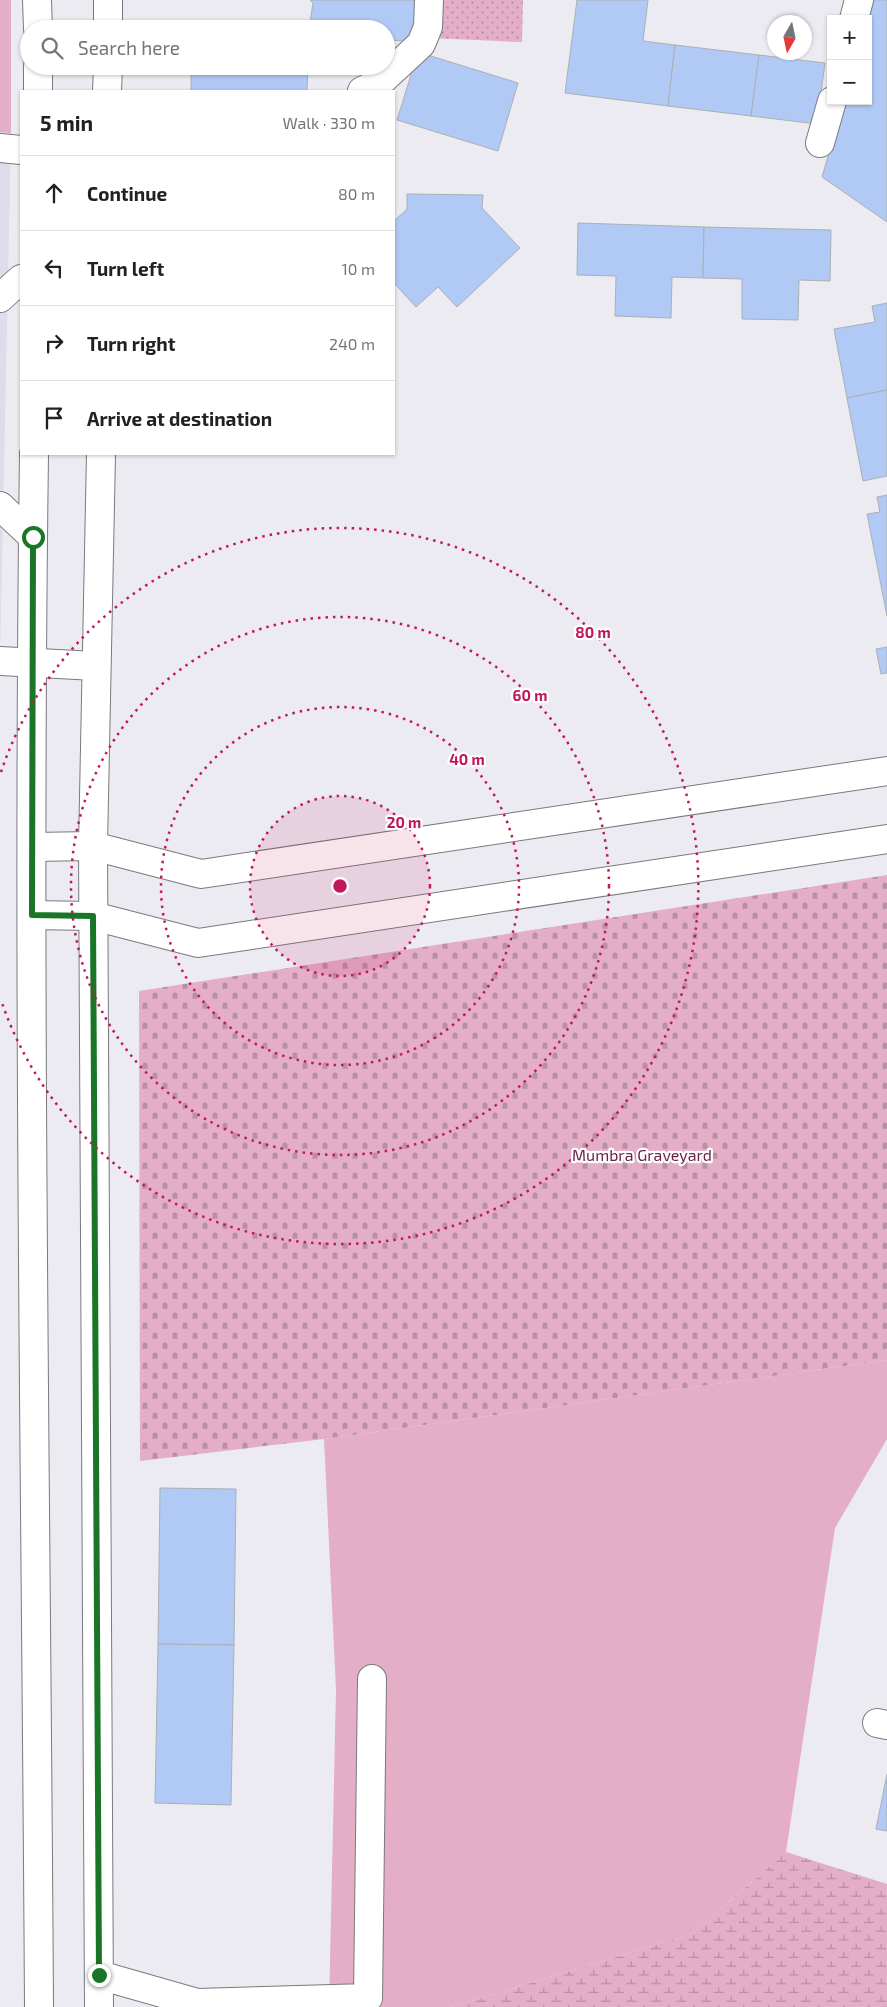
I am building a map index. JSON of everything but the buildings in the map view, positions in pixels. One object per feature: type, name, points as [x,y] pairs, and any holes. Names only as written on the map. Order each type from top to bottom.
[{"type":"street","points":[[37,0],[38,20]]},
{"type":"street","points":[[108,0],[108,20]]},
{"type":"street","points":[[395,68],[420,44],[428,27],[429,0]]},
{"type":"street","points":[[855,15],[859,0]]},
{"type":"street","points":[[38,75],[38,90]]},
{"type":"street","points":[[107,90],[108,75]]},
{"type":"street","points":[[364,90],[379,83],[387,75]]},
{"type":"street","points":[[820,143],[831,105]]},
{"type":"street","points":[[0,148],[20,150]]},
{"type":"street","points":[[0,298],[20,280]]},
{"type":"street","points":[[34,455],[32,915],[39,2007]]},
{"type":"street","points":[[99,2007],[93,846],[100,455]]},
{"type":"street","points":[[0,506],[33,537]]},
{"type":"street","points":[[0,661],[96,666]]},
{"type":"street","points":[[32,847],[93,846],[201,874],[887,771]]},
{"type":"street","points":[[32,915],[93,916],[198,943],[887,839]]},
{"type":"street","points":[[99,1975],[197,2003],[368,1998],[372,1679]]},
{"type":"shaded area","points":[[0,132],[11,133],[0,658]]},
{"type":"green space","points":[[0,0],[11,0],[11,133],[0,132]]},
{"type":"green space","points":[[429,0],[523,0],[522,42],[428,38]]},
{"type":"green space","name":"Mumbra Graveyard","points":[[887,875],[887,1360],[324,1439],[140,1461],[139,991]]},
{"type":"green space","points":[[887,1360],[887,1439],[835,1528],[786,1852],[692,1934],[451,2007],[329,2007],[336,1690],[324,1439]]},
{"type":"green space","points":[[786,1852],[887,1884],[887,2007],[451,2007],[692,1934]]},
{"type":"route","points":[[33,537],[32,915],[93,916],[99,1975]]}]
